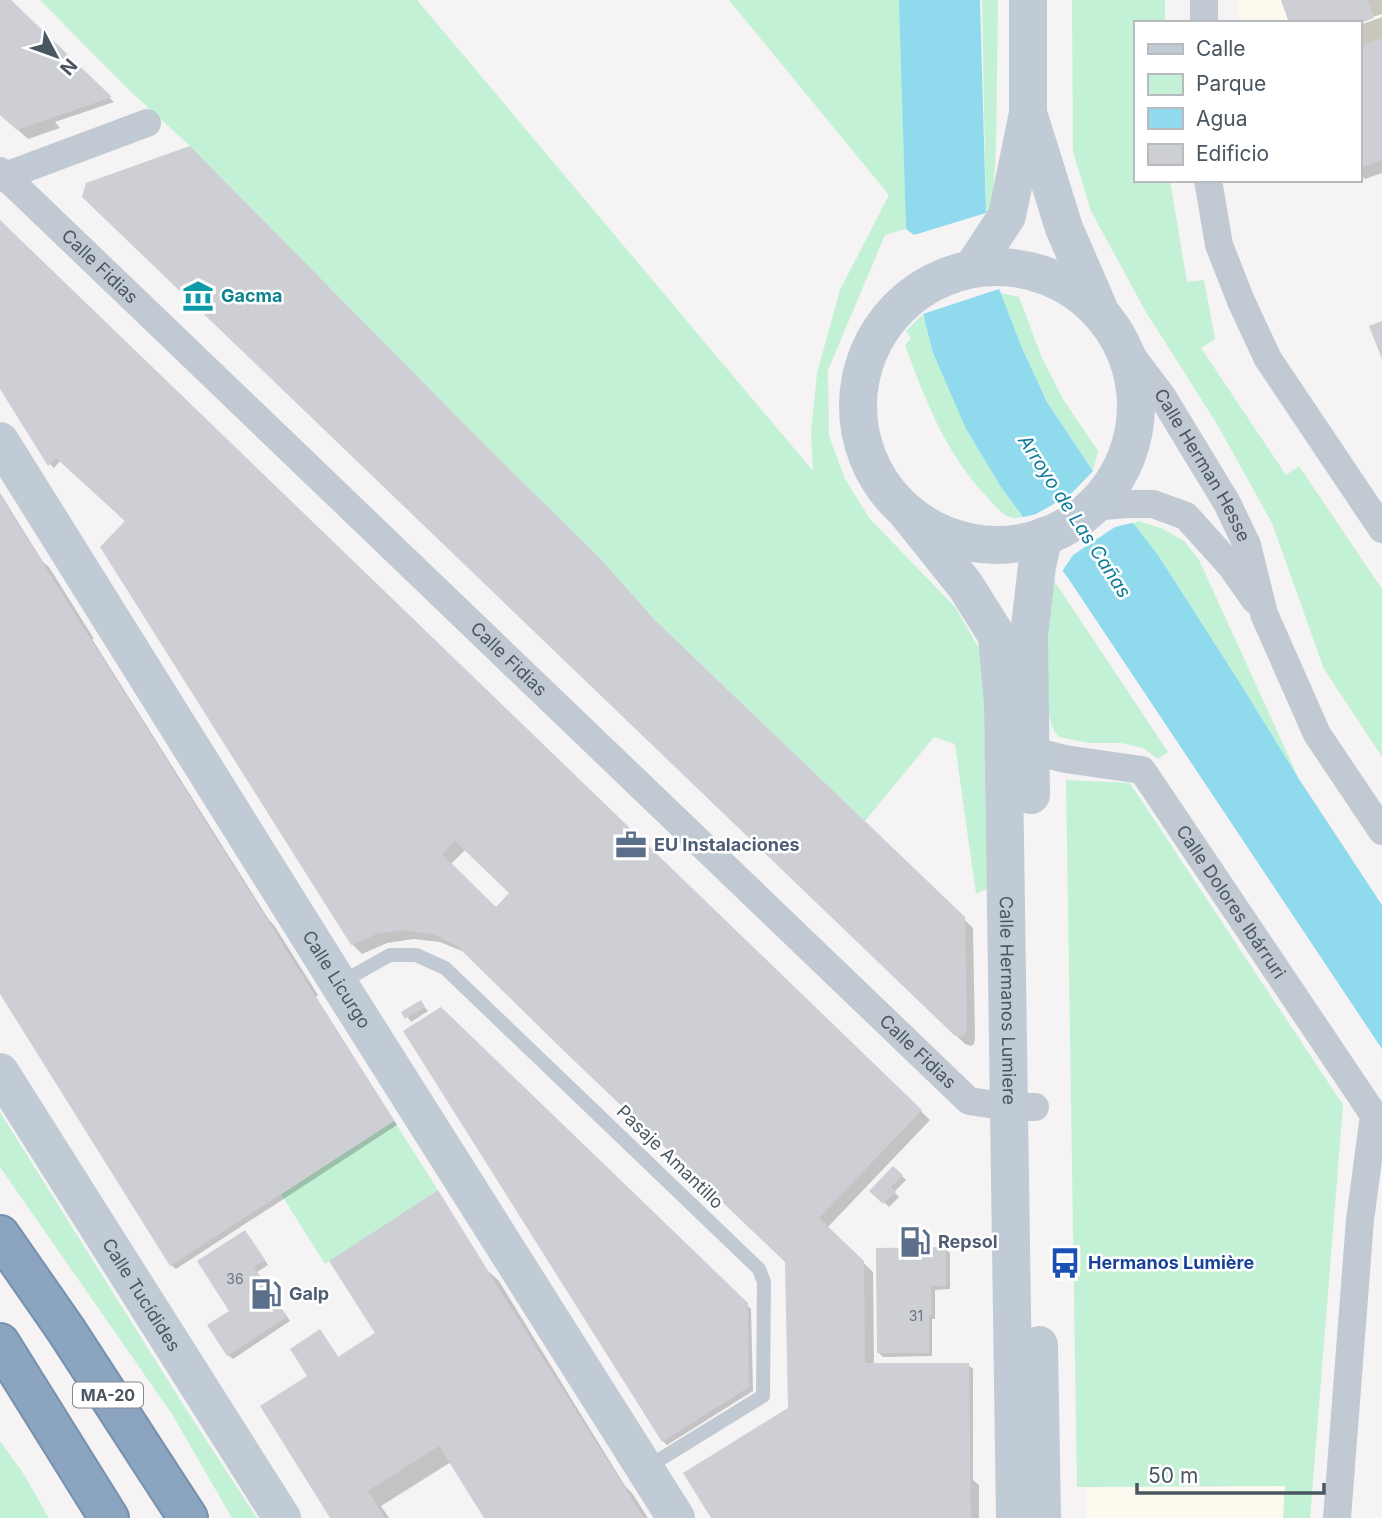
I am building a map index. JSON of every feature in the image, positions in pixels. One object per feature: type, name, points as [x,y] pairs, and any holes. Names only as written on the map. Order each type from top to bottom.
[{"type":"highway","name":"MA-20","points":[[0,1235],[66,1330],[188,1518]]},
{"type":"highway","points":[[0,1343],[109,1518]]},
{"type":"highway","points":[[0,1365],[55,1429]]},
{"type":"main road","name":"Calle Herman Hesse","points":[[986,259],[1007,216],[1028,113],[1028,0]]},
{"type":"main road","name":"Calle Herman Hesse","points":[[1028,113],[1064,228],[1107,322]]},
{"type":"main road","points":[[986,259],[1045,274],[1075,289],[1107,322],[1129,365],[1137,402],[1132,443],[1111,499],[1038,545],[975,545],[943,536],[908,514],[888,493],[869,463],[862,441],[858,393],[868,349],[882,324],[908,296],[943,277],[986,259]]},
{"type":"main road","name":"Calle Licurgo","points":[[0,441],[676,1518]]},
{"type":"main road","name":"Calle Hermanos Lumiere","points":[[908,514],[965,585],[998,636],[1042,1518]]},
{"type":"main road","name":"Calle Hermanos Lumiere","points":[[1014,1518],[1031,750],[1029,635],[1038,545]]},
{"type":"main road","name":"Calle Tucídides","points":[[0,1072],[282,1518]]},
{"type":"street","points":[[1204,0],[1204,21]]},
{"type":"street","points":[[2,175],[147,124]]},
{"type":"street","name":"Calle Fidias","points":[[2,175],[969,1101],[1022,1107]]},
{"type":"street","points":[[1208,182],[1219,244],[1241,301],[1268,359],[1382,529]]},
{"type":"street","name":"Calle Herman Hesse","points":[[1107,322],[1162,396],[1227,503],[1247,545],[1264,614],[1317,734],[1382,831]]},
{"type":"street","name":"Calle Herman Hesse","points":[[1111,499],[1153,505],[1185,516],[1231,566],[1264,614]]},
{"type":"street","name":"Calle Dolores Ibárruri","points":[[1031,750],[1065,760],[1142,770],[1378,1121]]},
{"type":"street","points":[[1337,1518],[1360,1220],[1378,1121]]},
{"type":"lane","name":"Pasaje Amantillo","points":[[339,984],[390,955],[416,955],[445,968],[759,1269],[764,1282],[764,1396],[645,1469]]},
{"type":"shaded area","points":[[1238,0],[1382,0],[1382,38],[1361,45],[1361,21],[1239,21]]},
{"type":"shaded area","points":[[1285,1486],[1283,1518],[1086,1518],[1086,1488]]},
{"type":"green space","points":[[40,0],[417,0],[813,471],[811,432],[817,373],[840,290],[889,195],[729,0],[900,0],[906,229],[885,235],[828,370],[829,436],[845,479],[870,519],[955,607],[979,648],[984,693],[987,889],[976,894],[955,744],[934,737],[865,821],[654,619],[600,558],[190,146],[129,90]]},
{"type":"green space","points":[[982,0],[998,0],[996,150],[992,212],[986,213]]},
{"type":"green space","points":[[1072,0],[1165,0],[1165,21],[1134,21],[1134,182],[1170,182],[1187,282],[1204,280],[1215,339],[1201,348],[1286,475],[1299,466],[1382,589],[1382,757],[1324,669],[1272,523],[1217,424],[1146,312],[1091,211],[1073,152]]},
{"type":"green space","points":[[1000,293],[1019,297],[1042,358],[1063,399],[1098,451],[1093,471],[1047,402]]},
{"type":"green space","points":[[923,314],[933,353],[966,429],[1001,487],[1023,517],[1012,518],[995,506],[960,464],[939,426],[905,345],[911,338],[906,331]]},
{"type":"green space","points":[[1138,521],[1161,528],[1184,541],[1199,560],[1299,779],[1158,555],[1133,524]]},
{"type":"green space","points":[[1055,582],[1168,752],[1158,759],[1143,748],[1121,743],[1089,743],[1059,737],[1054,730],[1047,700],[1046,656],[1049,612]]},
{"type":"green space","points":[[1066,780],[1130,783],[1343,1105],[1310,1518],[1283,1518],[1285,1486],[1077,1487]]},
{"type":"green space","points":[[0,1112],[257,1518],[232,1518],[172,1414],[0,1167]]},
{"type":"green space","points":[[394,1121],[438,1190],[325,1264],[281,1194]]},
{"type":"green space","points":[[0,1441],[23,1473],[49,1518],[0,1518]]},
{"type":"water","name":"Arroyo de Las Cañas","points":[[899,0],[980,0],[986,213],[999,289],[1047,402],[1093,471],[1158,555],[1382,905],[1382,1049],[1068,578],[1001,487],[966,429],[933,353],[906,229]]},
{"type":"pier","points":[[986,213],[999,289],[920,317],[903,230],[906,229],[914,235]]},
{"type":"pier","points":[[1095,467],[1136,522],[1115,527],[1073,555],[1061,573],[1020,518],[1036,514],[1070,495]]},
{"type":"building","points":[[0,0],[11,0],[112,97],[17,130],[0,115]]},
{"type":"building","points":[[1281,0],[1368,0],[1374,18],[1361,23],[1288,21]]},
{"type":"building","points":[[1382,38],[1382,160],[1361,167],[1361,45]]},
{"type":"building","points":[[190,146],[600,558],[654,619],[965,917],[967,1029],[964,1036],[954,1035],[82,197],[86,183]]},
{"type":"building","points":[[0,220],[922,1110],[819,1218],[864,1261],[865,1363],[969,1363],[971,1518],[711,1518],[683,1473],[788,1408],[785,1262],[458,947],[435,935],[403,930],[377,934],[351,945],[100,547],[125,521],[56,458],[48,466],[0,389]],"holes":[[[455,841],[509,893],[496,907],[442,854]]]},
{"type":"building","points":[[1382,321],[1382,359],[1369,326]]},
{"type":"building","points":[[0,495],[394,1121],[170,1266],[0,994]]},
{"type":"building","points":[[421,1000],[425,1007],[405,1019],[401,1012]]},
{"type":"building","points":[[441,1007],[748,1303],[749,1387],[662,1442],[403,1031]]},
{"type":"building","points":[[893,1166],[903,1175],[891,1187],[896,1192],[883,1204],[869,1191]]},
{"type":"building","points":[[438,1190],[644,1518],[484,1518],[439,1446],[368,1491],[385,1518],[330,1518],[260,1406],[307,1376],[290,1349],[320,1329],[338,1357],[375,1333],[329,1261]]},
{"type":"building","points":[[245,1230],[265,1260],[254,1267],[287,1317],[227,1356],[207,1325],[229,1311],[197,1261]]},
{"type":"building","points":[[946,1247],[946,1286],[931,1286],[929,1353],[877,1353],[876,1248]]},
{"type":"place","name":"Gacma","points":[[198,296]]},
{"type":"place","name":"EU Instalaciones","points":[[631,845]]},
{"type":"place","name":"Repsol","points":[[915,1242]]},
{"type":"place","name":"Hermanos Lumière","points":[[1065,1263]]},
{"type":"place","name":"Galp","points":[[266,1294]]}]
